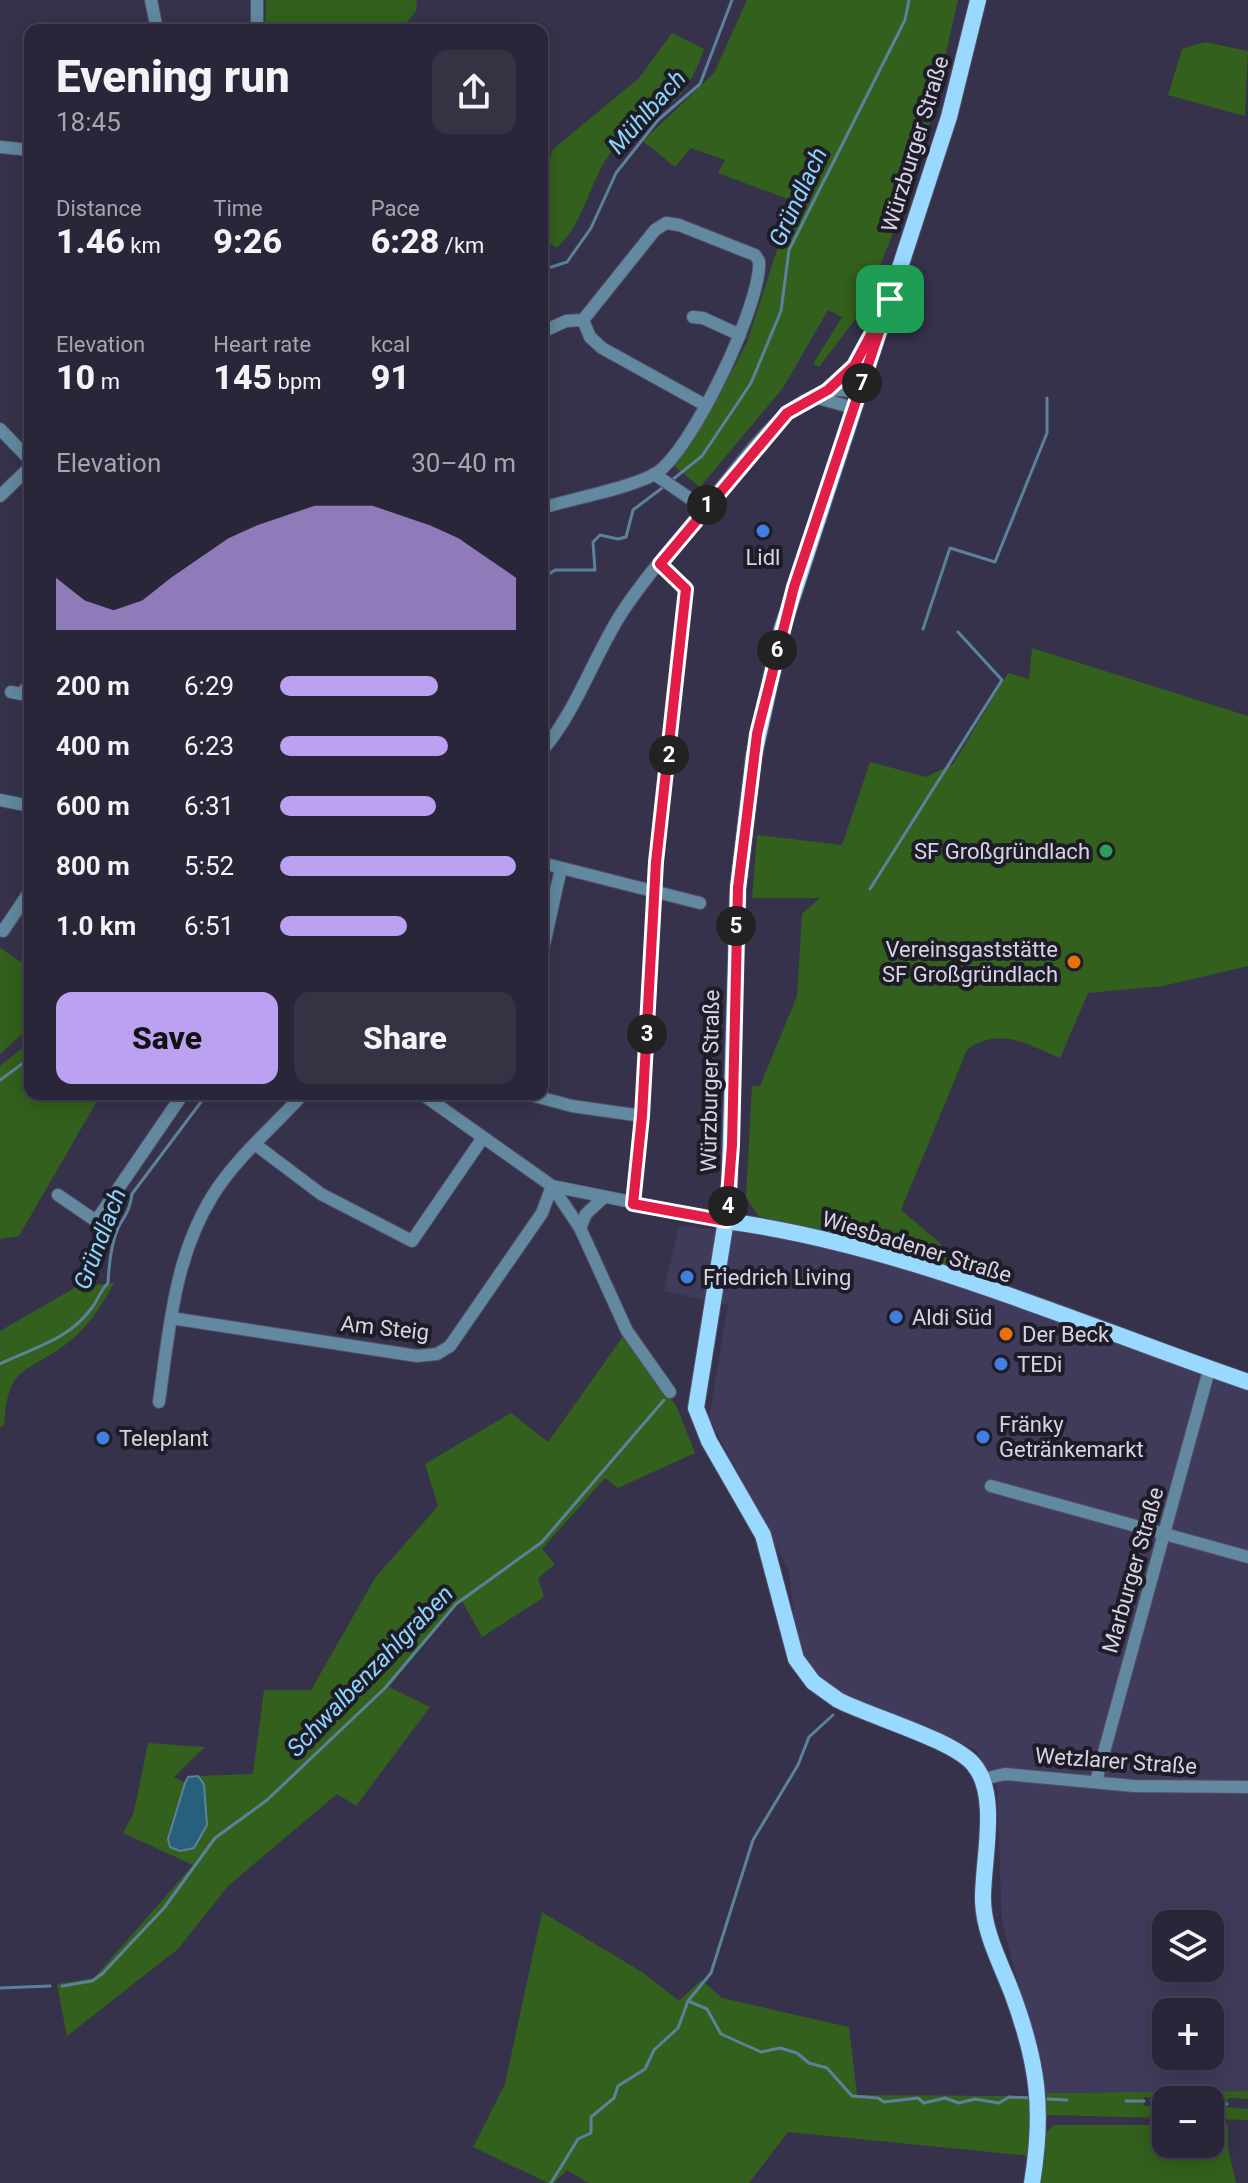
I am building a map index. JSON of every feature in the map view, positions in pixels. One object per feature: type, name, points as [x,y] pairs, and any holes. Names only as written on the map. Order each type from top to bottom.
[{"type":"main road","name":"Würzburger Straße","points":[[978,0],[949,117],[782,629],[750,782],[737,904],[732,1145],[726,1221],[696,1408],[709,1441],[763,1535],[790,1644],[813,1682],[847,1705],[962,1755],[983,1779]]},
{"type":"main road","points":[[821,394],[854,366],[890,299]]},
{"type":"main road","name":"Wiesbadener Straße","points":[[726,1221],[848,1245],[910,1264],[1248,1382]]},
{"type":"main road","points":[[983,1779],[987,1814],[983,1911],[1017,2007],[1040,2102],[1040,2135],[1032,2183]]},
{"type":"street","points":[[151,0],[156,24]]},
{"type":"street","points":[[257,0],[257,24]]},
{"type":"street","points":[[0,147],[24,149]]},
{"type":"street","points":[[548,329],[566,321],[583,320],[655,230],[666,223],[679,225],[755,255],[759,268],[740,335],[673,460],[657,477],[548,506]]},
{"type":"street","points":[[693,317],[703,318],[740,335]]},
{"type":"street","points":[[583,320],[590,337],[602,348],[705,405]]},
{"type":"street","points":[[548,742],[570,710],[619,617],[704,508],[787,413],[821,394],[844,390],[856,402]]},
{"type":"street","points":[[0,429],[24,454]]},
{"type":"street","points":[[0,496],[24,473]]},
{"type":"street","points":[[657,477],[704,508]]},
{"type":"street","points":[[633,1204],[642,1116],[654,893],[686,589],[660,564]]},
{"type":"street","points":[[11,692],[21,694],[24,691]]},
{"type":"street","points":[[0,800],[24,805]]},
{"type":"street","points":[[548,865],[700,903]]},
{"type":"street","points":[[548,927],[561,868]]},
{"type":"street","points":[[3,931],[24,903]]},
{"type":"street","points":[[58,1195],[96,1221],[179,1100]]},
{"type":"street","points":[[159,1402],[171,1318],[182,1265],[194,1230],[214,1193],[297,1100]]},
{"type":"street","points":[[430,1100],[482,1139],[558,1188],[580,1228],[627,1331],[670,1392]]},
{"type":"street","points":[[548,1100],[642,1116]]},
{"type":"street","points":[[256,1145],[321,1194],[412,1241],[482,1139]]},
{"type":"street","name":"Wiesbadener Straße","points":[[558,1188],[726,1221]]},
{"type":"street","name":"Am Steig","points":[[171,1318],[417,1356],[437,1354],[456,1338],[558,1188]]},
{"type":"street","points":[[580,1228],[586,1214],[603,1198]]},
{"type":"street","name":"Marburger Straße","points":[[1096,1781],[1209,1370]]},
{"type":"street","points":[[991,1486],[1248,1557]]},
{"type":"street","name":"Wetzlarer Straße","points":[[983,1779],[1005,1774],[1134,1786],[1248,1787]]},
{"type":"shaded area","points":[[679,1226],[789,1237],[908,1268],[1248,1389],[1248,2091],[1224,2091],[1224,2086],[1152,2086],[1152,2092],[1046,2093],[1002,1921],[997,1786],[975,1749],[853,1700],[815,1673],[805,1658],[796,1634],[789,1571],[709,1418],[728,1305],[664,1291]]},
{"type":"green space","points":[[266,0],[417,0],[416,11],[406,24],[265,24]]},
{"type":"green space","points":[[747,0],[958,0],[927,135],[863,309],[819,367],[813,364],[842,317],[828,310],[783,388],[700,487],[674,466],[712,409],[747,342],[793,201],[718,173],[725,160],[691,148],[675,167],[643,141],[714,73]]},
{"type":"green space","points":[[672,33],[704,49],[695,71],[677,98],[615,147],[599,171],[575,225],[557,248],[548,243],[548,170],[552,150],[639,78]]},
{"type":"green space","points":[[1205,42],[1248,51],[1245,116],[1168,95],[1182,49]]},
{"type":"green space","points":[[1032,648],[1248,716],[1248,966],[1163,986],[1088,993],[1060,1058],[1024,1043],[1001,1038],[990,1039],[967,1050],[901,1210],[940,1243],[962,1273],[758,1216],[746,1197],[752,1086],[760,1086],[797,996],[802,914],[820,898],[752,898],[757,835],[842,845],[870,762],[926,777],[953,764],[1008,673],[1029,679]]},
{"type":"green space","points":[[0,948],[24,964],[24,1032],[0,1054]]},
{"type":"green space","points":[[24,1047],[24,1087],[19,1091],[24,1088],[24,1100],[98,1100],[19,1236],[0,1239],[0,1066]]},
{"type":"green space","points":[[114,1283],[97,1311],[76,1336],[24,1371],[12,1384],[4,1425],[0,1428],[0,1331],[76,1287]]},
{"type":"green space","points":[[624,1335],[648,1372],[676,1405],[695,1453],[618,1488],[605,1478],[542,1549],[555,1564],[538,1578],[544,1597],[482,1637],[461,1599],[389,1687],[430,1707],[356,1806],[337,1794],[228,1886],[178,1949],[67,2036],[57,1984],[94,1978],[193,1865],[123,1833],[134,1812],[148,1743],[205,1747],[174,1777],[185,1783],[168,1843],[180,1851],[194,1848],[207,1825],[204,1784],[198,1776],[253,1774],[264,1690],[311,1690],[375,1578],[438,1506],[425,1464],[511,1413],[548,1442]]},
{"type":"green space","points":[[542,1912],[642,1972],[679,2001],[701,1980],[722,1998],[849,2027],[857,2095],[1034,2096],[1030,2156],[788,2132],[749,2183],[589,2183],[567,2170],[554,2183],[548,2183],[473,2147],[505,2084]]},
{"type":"green space","points":[[1224,2091],[1248,2091],[1248,2099],[1228,2098],[1227,2107],[1248,2109],[1248,2120],[1224,2119]]},
{"type":"green space","points":[[1152,2092],[1152,2097],[1144,2097],[1144,2106],[1152,2106],[1152,2118],[1046,2115],[1046,2093]]},
{"type":"green space","points":[[1054,2125],[1152,2125],[1152,2158],[1224,2158],[1224,2125],[1228,2125],[1228,2148],[1236,2183],[1038,2183],[1046,2133]]},
{"type":"water","points":[[198,1776],[204,1784],[207,1825],[194,1848],[180,1851],[170,1847],[168,1839],[185,1783],[188,1777]]},
{"type":"waterway","name":"Mühlbach","points":[[548,268],[567,262],[591,228],[616,173],[658,120],[700,84],[732,0]]},
{"type":"waterway","name":"Gründlach","points":[[672,480],[702,456],[751,383],[781,311],[789,250],[905,20],[909,0]]},
{"type":"waterway","points":[[923,629],[950,548],[995,562],[1047,433],[1047,398]]},
{"type":"waterway","name":"Gründlach","points":[[548,575],[555,570],[595,570],[593,542],[600,535],[618,539],[626,537],[633,510],[666,485]]},
{"type":"waterway","points":[[870,889],[1002,680],[958,632]]},
{"type":"waterway","name":"Mühlbach","points":[[0,1080],[24,1062]]},
{"type":"waterway","name":"Gründlach","points":[[0,1364],[61,1336],[91,1309],[108,1283],[114,1238],[132,1194],[202,1100]]},
{"type":"waterway","name":"Schwalbenzahlgraben","points":[[62,1986],[92,1981],[102,1974],[164,1908],[215,1838],[267,1800],[385,1688],[456,1604],[542,1542],[664,1400]]},
{"type":"waterway","points":[[551,2183],[578,2139],[591,2133],[591,2117],[614,2098],[618,2086],[645,2069],[654,2050],[678,2028],[688,2001],[711,1973],[753,1840],[798,1765],[809,1737],[833,1715]]},
{"type":"waterway","name":"Schwalbenzahlgraben","points":[[0,1988],[50,1986]]},
{"type":"waterway","points":[[688,2001],[707,2009],[721,2034],[761,2052],[780,2048],[797,2053],[809,2063],[827,2068],[852,2096],[878,2098],[884,2102],[918,2098],[924,2103],[945,2098],[959,2103],[975,2099],[999,2103],[1009,2097],[1031,2098]]},
{"type":"waterway","points":[[1048,2099],[1067,2100]]},
{"type":"waterway","points":[[1126,2101],[1144,2101]]},
{"type":"place","name":"Lidl","points":[[763,531]]},
{"type":"place","name":"SF Großgründlach","points":[[1106,851]]},
{"type":"place","name":"Vereinsgaststätte SF Großgründlach","points":[[1074,962]]},
{"type":"place","name":"Friedrich Living","points":[[687,1277]]},
{"type":"place","name":"Aldi Süd","points":[[896,1317]]},
{"type":"place","name":"Der Beck","points":[[1006,1334]]},
{"type":"place","name":"TEDi","points":[[1001,1364]]},
{"type":"place","name":"Fränky Getränkemarkt","points":[[983,1437]]},
{"type":"place","name":"Teleplant","points":[[103,1438]]},
{"type":"route","points":[[890,299],[794,587],[757,734],[738,888],[732,1145],[726,1221],[633,1204],[642,1116],[656,862],[686,607],[683,584],[660,564],[730,477],[787,413],[828,390],[854,366],[890,299]]}]
